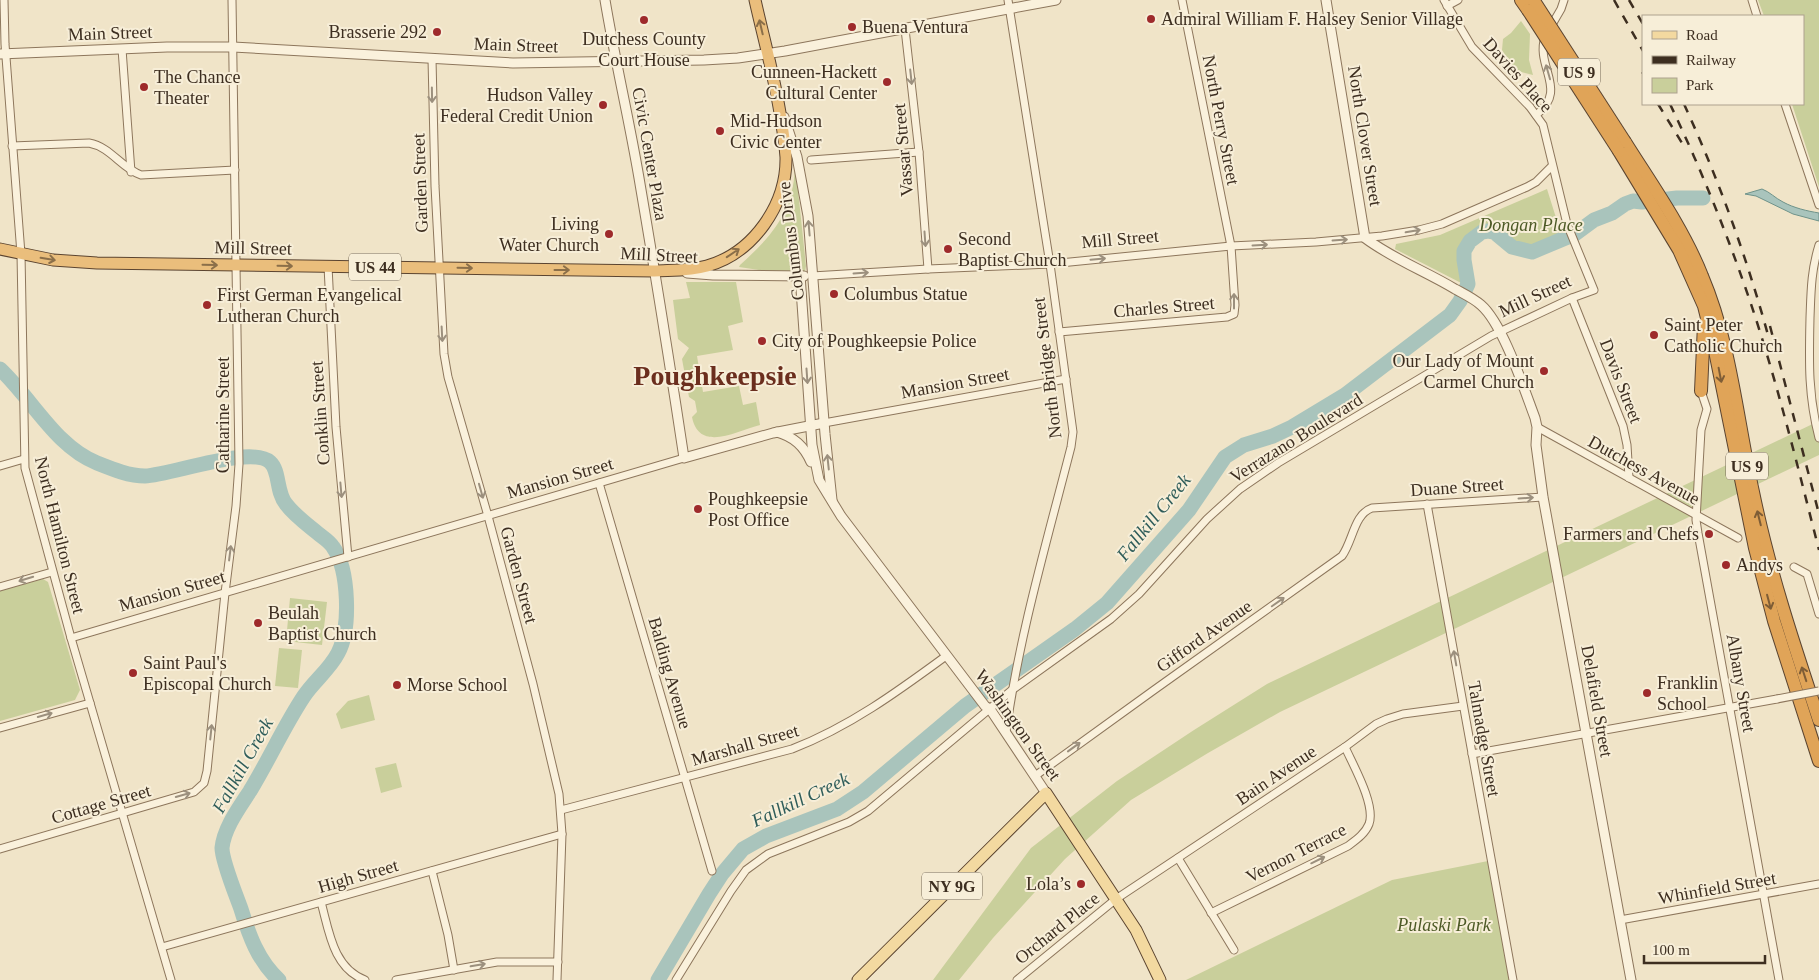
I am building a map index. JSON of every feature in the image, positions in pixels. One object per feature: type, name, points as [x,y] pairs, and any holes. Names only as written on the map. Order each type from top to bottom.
[{"type":"highway","name":"Columbus Drive","points":[[755,0],[778,100]]},
{"type":"highway","name":"US 9","points":[[1529,3],[1697,263],[1718,318],[1725,347],[1752,492],[1766,549],[1819,720]]},
{"type":"highway","name":"US 44","points":[[670,270],[700,268],[722,260],[746,244],[766,221],[780,195],[786,165],[778,100]]},
{"type":"highway","name":"US 9","points":[[1665,215],[1699,294],[1714,346],[1756,555],[1774,621],[1819,761]]},
{"type":"highway","name":"Mill Street","points":[[0,249],[20,254],[82,263],[670,270]]},
{"type":"highway","points":[[1699,294],[1704,331],[1701,392]]},
{"type":"main road","name":"Washington Street","points":[[1046,793],[1143,942],[1160,980]]},
{"type":"main road","name":"NY 9G","points":[[858,980],[1046,793]]},
{"type":"street","name":"North Hamilton Street","points":[[4,0],[3,53],[20,254],[25,468],[52,572],[171,980]]},
{"type":"street","name":"Catharine Street","points":[[205,780],[236,506],[240,452],[232,0]]},
{"type":"street","name":"Civic Center Plaza","points":[[605,0],[639,178],[684,458]]},
{"type":"street","name":"Main Street","points":[[3,53],[233,47],[513,63],[704,60],[768,54],[905,29],[1009,4],[1056,0]]},
{"type":"street","name":"North Perry Street","points":[[1182,0],[1231,246]]},
{"type":"street","name":"North Clover Street","points":[[1326,0],[1365,238]]},
{"type":"street","points":[[1446,3],[1458,0]]},
{"type":"street","points":[[1536,114],[1544,108],[1552,95],[1543,44],[1564,0]]},
{"type":"street","points":[[1752,0],[1757,15]]},
{"type":"street","name":"Davies Place","points":[[1446,3],[1472,47],[1536,114],[1544,129],[1569,231],[1594,290]]},
{"type":"street","name":"North Bridge Street","points":[[1006,732],[1020,652],[1071,447],[1073,432],[1050,264],[1009,4]]},
{"type":"street","name":"Vassar Street","points":[[905,29],[919,152],[928,269]]},
{"type":"street","points":[[122,49],[131,172]]},
{"type":"street","name":"Garden Street","points":[[432,58],[438,268],[444,354],[448,377],[488,516],[544,729],[561,810],[562,834],[557,980]]},
{"type":"street","name":"Columbus Drive","points":[[778,100],[799,164],[808,216],[824,423]]},
{"type":"street","points":[[1786,105],[1819,205]]},
{"type":"street","points":[[12,146],[98,144],[131,172],[141,175],[235,170]]},
{"type":"street","points":[[811,160],[919,152]]},
{"type":"street","points":[[1365,238],[1419,230],[1454,220],[1527,187],[1536,182],[1552,166]]},
{"type":"street","name":"Mill Street","points":[[670,270],[713,275],[812,276],[1050,264],[1231,246],[1365,238],[1398,260],[1475,300],[1491,316],[1499,332],[1572,298],[1594,290]]},
{"type":"street","points":[[1819,245],[1812,273],[1809,377],[1812,408],[1819,438]]},
{"type":"street","name":"Charles Street","points":[[1059,332],[1228,317],[1234,314],[1235,305],[1231,246]]},
{"type":"street","name":"Conklin Street","points":[[328,266],[335,418],[346,557]]},
{"type":"street","name":"Columbus Drive","points":[[800,276],[811,425]]},
{"type":"street","name":"Davis Street","points":[[1572,298],[1623,426],[1627,445],[1628,478]]},
{"type":"street","name":"Delafield Street","points":[[1499,332],[1519,376],[1537,427],[1536,445],[1543,496],[1631,980]]},
{"type":"street","name":"Verrazano Boulevard","points":[[676,980],[731,891],[746,870],[756,861],[780,848],[859,817],[987,708],[1111,619],[1139,594],[1207,519],[1240,489],[1278,463],[1499,332]]},
{"type":"street","name":"Mansion Street","points":[[71,638],[777,432],[1066,379]]},
{"type":"street","name":"Albany Street","points":[[1701,392],[1707,409],[1701,430],[1698,533],[1779,980]]},
{"type":"street","name":"Washington Street","points":[[824,423],[832,500]]},
{"type":"street","name":"Washington Street","points":[[811,425],[812,452],[817,475],[825,491],[852,531],[1006,732],[1046,793]]},
{"type":"street","name":"Dutchess Avenue","points":[[1537,427],[1738,538]]},
{"type":"street","points":[[777,432],[790,436],[800,445],[807,454],[817,475]]},
{"type":"street","points":[[0,466],[24,459]]},
{"type":"street","name":"Balding Avenue","points":[[599,483],[712,871]]},
{"type":"street","name":"Duane Street","points":[[1372,508],[1543,496]]},
{"type":"street","name":"Talmadge Street","points":[[1427,504],[1513,980]]},
{"type":"street","name":"Gifford Avenue","points":[[1035,776],[1336,561],[1347,550],[1361,515],[1365,510],[1372,508]]},
{"type":"street","points":[[1794,568],[1807,574],[1819,614]]},
{"type":"street","points":[[0,587],[52,572]]},
{"type":"street","name":"Marshall Street","points":[[561,810],[792,749],[852,721],[894,694],[946,656]]},
{"type":"street","points":[[1472,754],[1819,691]]},
{"type":"street","points":[[0,728],[90,702]]},
{"type":"street","name":"Bain Avenue","points":[[1116,899],[1345,747],[1376,724],[1403,714],[1463,706]]},
{"type":"street","name":"Vernon Terrace","points":[[1211,913],[1348,846],[1360,837],[1369,824],[1370,807],[1345,747]]},
{"type":"street","name":"Cottage Street","points":[[0,849],[194,792],[205,780]]},
{"type":"street","name":"High Street","points":[[162,947],[562,834]]},
{"type":"street","points":[[1178,858],[1234,950]]},
{"type":"street","points":[[432,871],[448,935],[454,970]]},
{"type":"street","name":"Whinfield Street","points":[[1620,920],[1819,884]]},
{"type":"street","name":"Orchard Place","points":[[1017,980],[1116,899]]},
{"type":"street","points":[[321,902],[334,948],[343,965],[357,977],[365,980]]},
{"type":"street","points":[[396,980],[497,962],[558,962]]},
{"type":"green space","points":[[1758,0],[1819,0],[1819,187],[1792,105],[1804,105],[1804,15],[1764,15]]},
{"type":"green space","points":[[1521,21],[1530,34],[1529,60],[1533,75],[1514,70],[1502,50],[1503,39]]},
{"type":"green space","points":[[795,162],[806,266],[805,272],[780,273],[739,267],[763,243],[787,208],[794,179]]},
{"type":"green space","name":"Dongan Place","points":[[1547,189],[1563,240],[1540,250],[1526,252],[1508,245],[1493,233],[1485,231],[1475,236],[1465,249],[1464,260],[1468,277],[1467,286],[1395,249],[1396,244],[1440,235]]},
{"type":"green space","points":[[686,282],[736,282],[743,322],[728,326],[733,350],[697,356],[703,392],[739,386],[743,405],[756,402],[760,425],[720,437],[702,434],[696,428],[692,417],[697,412],[695,401],[689,397],[682,359],[689,348],[678,339],[673,300],[690,298]]},
{"type":"green space","points":[[1819,421],[1819,455],[1280,712],[1131,800],[1065,859],[993,938],[959,980],[933,980],[1031,848],[1117,781],[1194,730],[1267,684]]},
{"type":"green space","points":[[43,579],[48,582],[80,690],[75,700],[0,721],[0,591]]},
{"type":"green space","points":[[290,598],[327,602],[322,645],[286,641]]},
{"type":"green space","points":[[279,648],[302,650],[298,688],[275,686]]},
{"type":"green space","points":[[369,695],[375,720],[341,729],[336,714],[348,701]]},
{"type":"green space","points":[[396,763],[402,787],[381,793],[375,768]]},
{"type":"green space","name":"Pulaski Park","points":[[1488,861],[1510,980],[1186,980],[1392,880]]},
{"type":"water","points":[[1762,189],[1792,206],[1819,213],[1819,221],[1793,214],[1756,196],[1745,194]]},
{"type":"waterway","name":"Fallkill Creek","points":[[658,980],[709,894],[722,874],[743,849],[766,836],[837,809],[863,792],[965,706],[1075,629],[1107,603],[1189,510],[1225,457],[1244,445],[1273,436],[1292,427],[1345,395],[1450,315],[1460,301],[1468,284],[1464,251],[1470,241],[1482,232],[1494,232],[1512,247],[1532,252],[1575,234],[1594,220],[1612,213],[1633,201],[1703,198]]},
{"type":"waterway","name":"Fallkill Creek","points":[[0,369],[69,446],[82,456],[115,470],[145,476],[210,462],[246,457],[260,458],[270,462],[286,504],[330,543],[338,557],[345,584],[346,599],[345,629],[338,653],[297,707],[233,818],[222,848],[227,869],[251,938],[265,965],[279,980]]},
{"type":"railway","points":[[1614,0],[1642,49]]},
{"type":"railway","points":[[1629,0],[1642,22]]},
{"type":"railway","points":[[1659,105],[1682,143]]},
{"type":"railway","points":[[1670,105],[1714,203],[1751,304],[1779,396],[1819,550]]},
{"type":"railway","points":[[1684,105],[1730,217],[1768,335]]},
{"type":"railway","points":[[1770,326],[1819,514]]},
{"type":"place","name":"Admiral William F. Halsey Senior Village","points":[[1151,19]]},
{"type":"place","name":"Dutchess County Court House","points":[[644,20]]},
{"type":"place","name":"Buena Ventura","points":[[852,27]]},
{"type":"place","name":"Brasserie 292","points":[[437,32]]},
{"type":"place","name":"Cunneen-Hackett Cultural Center","points":[[887,82]]},
{"type":"place","name":"The Chance Theater","points":[[144,87]]},
{"type":"place","name":"Hudson Valley Federal Credit Union","points":[[603,105]]},
{"type":"place","name":"Mid-Hudson Civic Center","points":[[720,131]]},
{"type":"place","name":"Living Water Church","points":[[609,234]]},
{"type":"place","name":"Second Baptist Church","points":[[948,249]]},
{"type":"place","name":"Columbus Statue","points":[[834,294]]},
{"type":"place","name":"First German Evangelical Lutheran Church","points":[[207,305]]},
{"type":"place","name":"Saint Peter Catholic Church","points":[[1654,335]]},
{"type":"place","name":"City of Poughkeepsie Police","points":[[762,341]]},
{"type":"place","name":"Our Lady of Mount Carmel Church","points":[[1544,371]]},
{"type":"place","name":"Poughkeepsie Post Office","points":[[698,509]]},
{"type":"place","name":"Farmers and Chefs","points":[[1709,534]]},
{"type":"place","name":"Andys","points":[[1726,565]]},
{"type":"place","name":"Beulah Baptist Church","points":[[258,623]]},
{"type":"place","name":"Saint Paul's Episcopal Church","points":[[133,673]]},
{"type":"place","name":"Morse School","points":[[397,685]]},
{"type":"place","name":"Franklin School","points":[[1647,693]]},
{"type":"place","name":"Lola’s","points":[[1081,884]]},
{"type":"district","name":"Poughkeepsie","points":[[715,375]]}]
